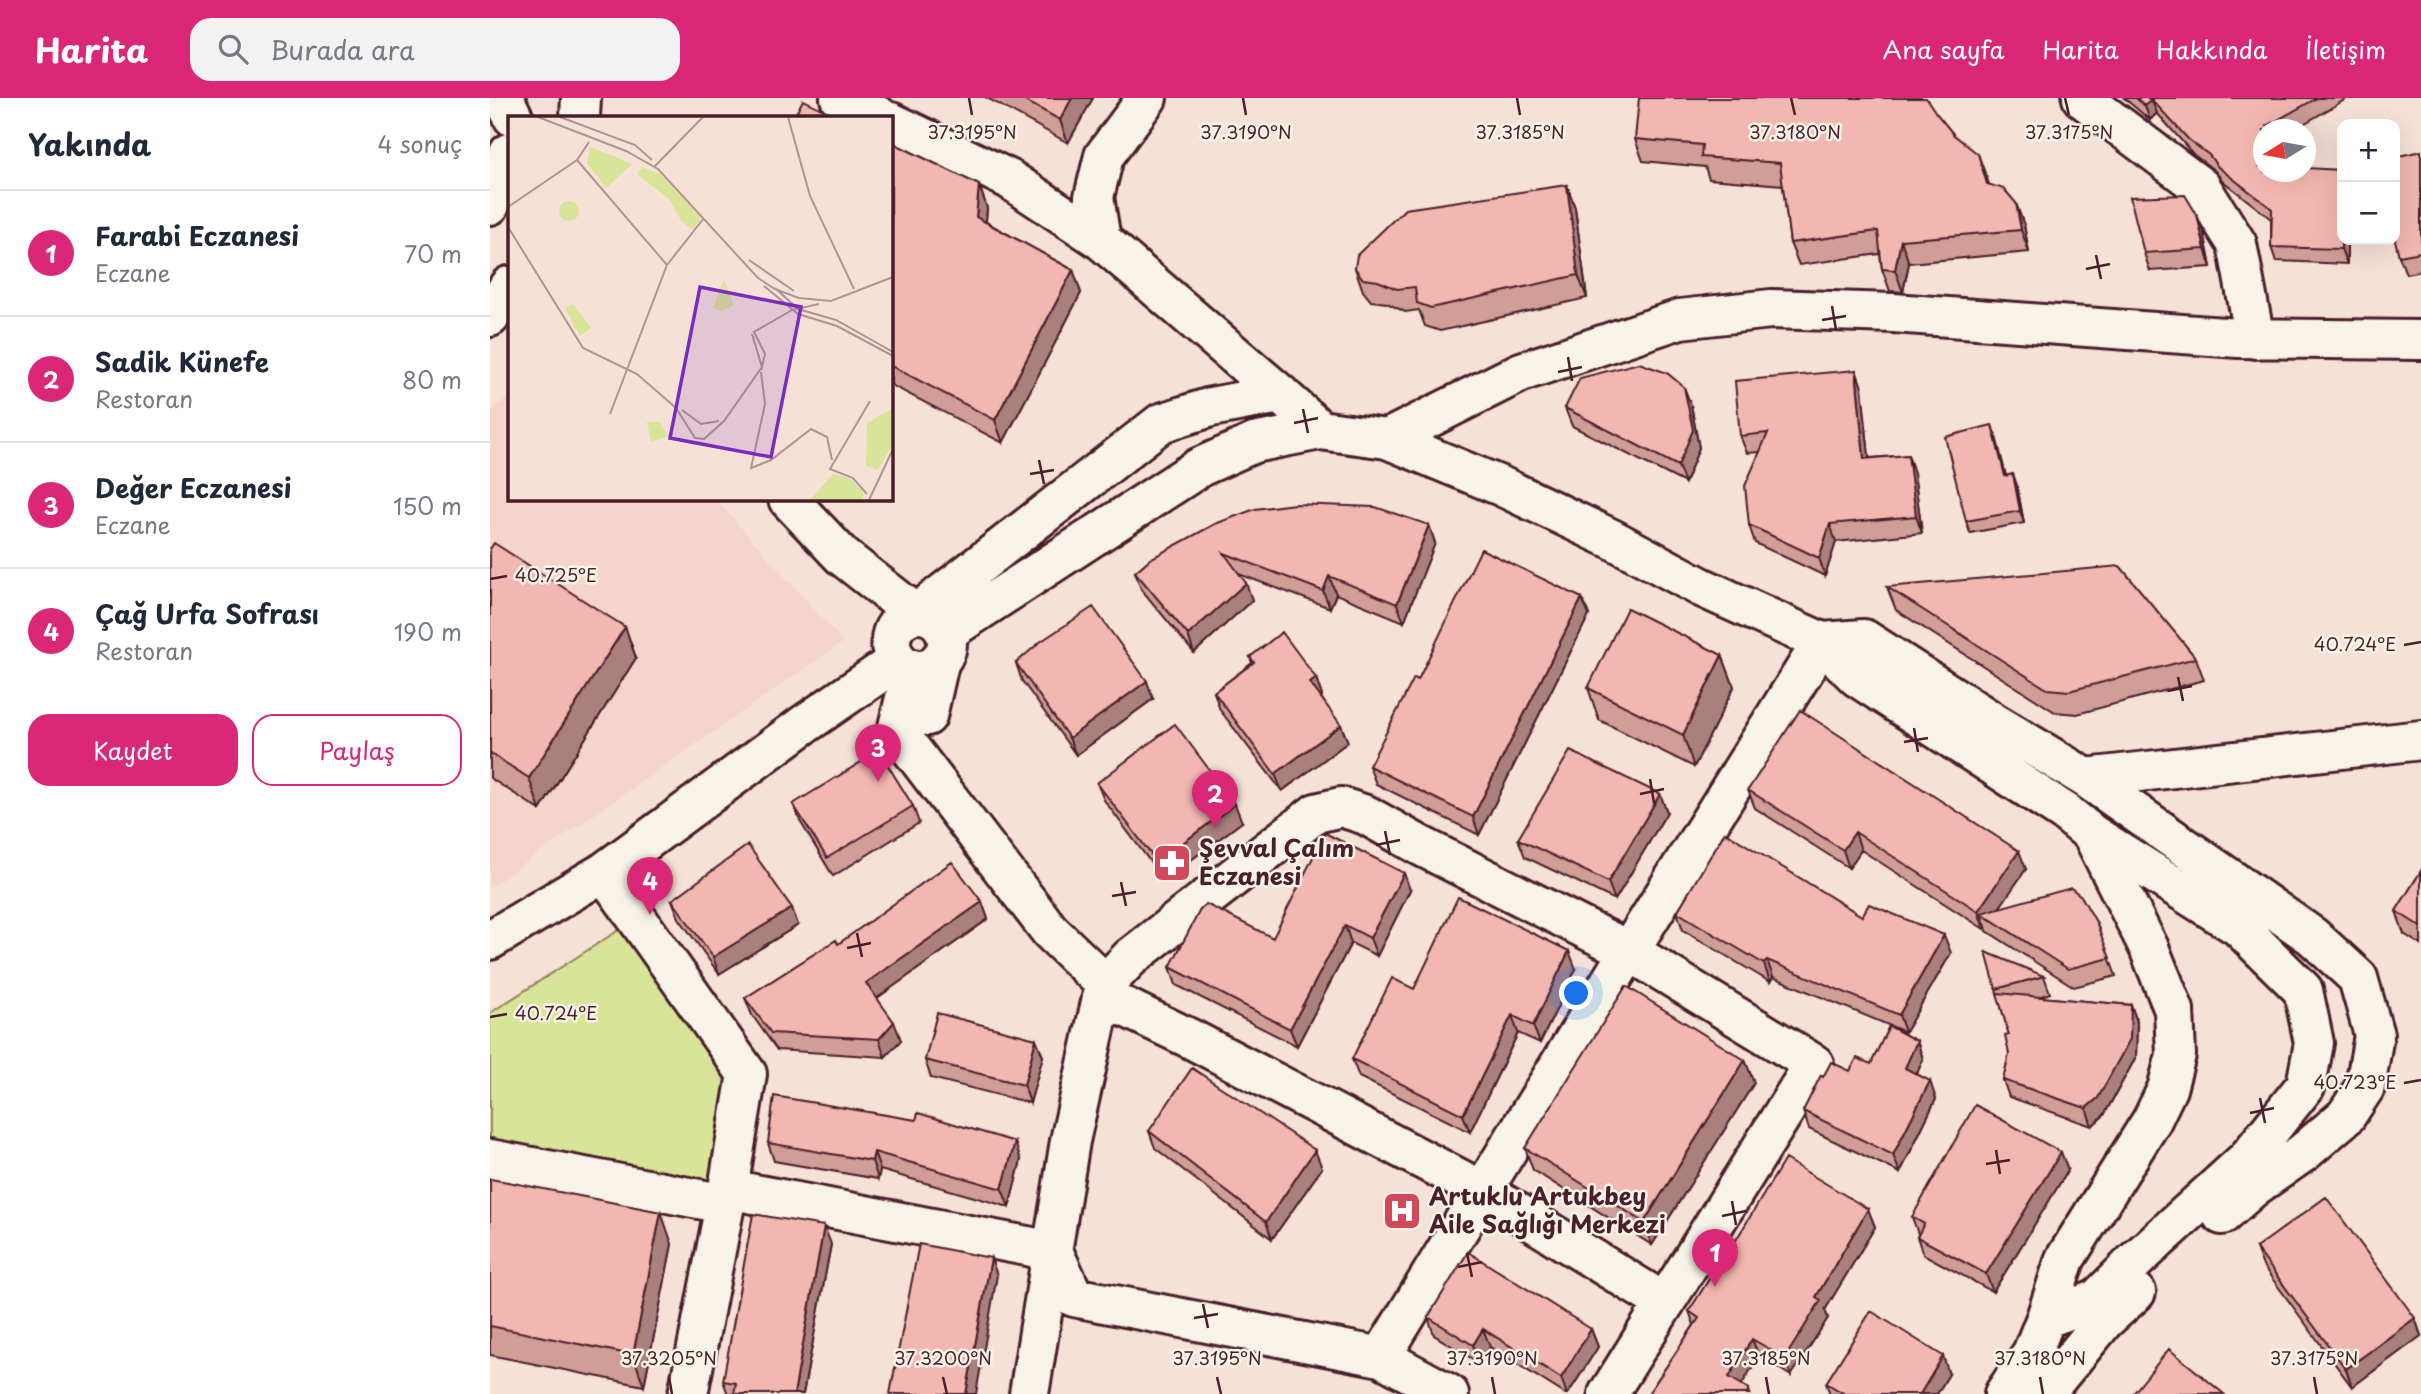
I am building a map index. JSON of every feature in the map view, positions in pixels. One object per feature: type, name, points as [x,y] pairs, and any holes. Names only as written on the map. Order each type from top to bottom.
[{"type":"main road","points":[[504,98],[513,116]]},
{"type":"main road","points":[[519,116],[521,98]]},
{"type":"main road","points":[[580,116],[581,98]]},
{"type":"main road","points":[[841,98],[878,116]]},
{"type":"main road","points":[[1101,240],[1094,197],[1104,156],[1147,98]]},
{"type":"main road","points":[[2082,98],[2201,187],[2237,244],[2255,339]]},
{"type":"main road","points":[[892,122],[1009,179],[1101,240],[1320,430]]},
{"type":"main road","points":[[490,205],[508,156]]},
{"type":"main road","points":[[490,317],[508,288]]},
{"type":"main road","points":[[1387,439],[1521,372],[1679,319],[1771,309],[1879,312],[2255,339],[2421,340]]},
{"type":"main road","points":[[1280,394],[1211,407],[1161,423],[922,647],[897,731],[1050,931],[1103,994],[1482,1190],[1665,1303]]},
{"type":"main road","points":[[490,940],[604,872],[802,726],[1199,467],[1254,443],[1320,430],[1387,439],[1503,487],[1612,539],[1701,587],[1822,642],[1857,677],[2066,813],[2092,834],[2239,927],[2303,990],[2314,1043],[2305,1085],[2247,1159],[2096,1300],[2046,1318]]},
{"type":"main road","points":[[789,500],[922,647]]},
{"type":"main road","points":[[1822,642],[1864,639],[2086,778],[2312,936],[2358,978],[2374,1035],[2365,1087],[2346,1116],[2304,1152],[2254,1187],[2131,1296],[2104,1321],[2044,1394]]},
{"type":"main road","points":[[1381,1357],[1822,642]]},
{"type":"main road","points":[[2086,778],[2421,740]]},
{"type":"main road","points":[[1029,1394],[1070,1141],[1103,994],[1131,957],[1316,813],[1341,807],[1366,815],[1421,846],[1629,951],[1814,1064],[1608,1394]]},
{"type":"main road","points":[[2004,1394],[2032,1353],[2065,1259],[2152,1120],[2167,1089],[2176,1055],[2174,1010],[2149,948],[2092,834]]},
{"type":"main road","points":[[604,872],[747,1074],[727,1196],[688,1394]]},
{"type":"main road","points":[[490,1159],[1053,1251]]},
{"type":"main road","points":[[1053,1251],[1074,1297],[1381,1357],[1449,1394]]},
{"type":"shaded area","points":[[508,398],[508,500],[717,500],[843,642],[490,887],[490,411]]},
{"type":"green space","points":[[622,928],[729,1081],[711,1184],[490,1144],[490,1013]]},
{"type":"building","points":[[1020,98],[1072,98],[1060,120]]},
{"type":"building","points":[[1639,98],[1926,98],[1954,135],[1978,154],[1987,184],[2004,189],[2016,203],[2021,230],[1901,240],[1895,270],[1882,269],[1878,231],[1790,243],[1780,163],[1701,157],[1702,145],[1635,139]]},
{"type":"building","points":[[2136,98],[2317,98],[2280,119],[2253,119],[2253,182],[2316,182],[2316,169],[2337,170],[2337,245],[2341,245],[2341,249],[2271,247],[2272,209],[2218,167],[2151,99],[2145,106]]},
{"type":"building","points":[[803,100],[837,116],[795,116]]},
{"type":"building","points":[[892,142],[979,185],[976,217],[1073,270],[995,420],[892,367]]},
{"type":"building","points":[[2421,151],[2421,252],[2399,256],[2396,245],[2400,245],[2400,156]]},
{"type":"building","points":[[1567,185],[1578,275],[1431,308],[1417,303],[1415,287],[1397,289],[1378,281],[1363,279],[1355,268],[1357,255],[1405,209]]},
{"type":"building","points":[[2185,195],[2197,215],[2205,249],[2144,253],[2130,197]]},
{"type":"building","points":[[1639,363],[1667,373],[1684,387],[1693,430],[1678,466],[1565,408],[1580,378]]},
{"type":"building","points":[[1856,370],[1864,459],[1908,455],[1916,516],[1830,524],[1819,558],[1749,525],[1745,486],[1768,433],[1740,436],[1735,381]]},
{"type":"building","points":[[1992,425],[2005,476],[2013,474],[2020,511],[1966,521],[1945,437]]},
{"type":"building","points":[[1295,504],[1375,507],[1429,525],[1397,604],[1329,576],[1323,591],[1224,553],[1246,583],[1188,635],[1135,572],[1150,559],[1215,524],[1255,509]]},
{"type":"building","points":[[494,543],[625,627],[529,778],[490,753],[490,549]]},
{"type":"building","points":[[1481,549],[1582,598],[1473,817],[1369,766],[1414,678],[1418,680]]},
{"type":"building","points":[[2120,566],[2196,658],[2069,691],[2047,689],[1887,587]]},
{"type":"building","points":[[1093,607],[1147,681],[1069,738],[1016,663],[1040,642]]},
{"type":"building","points":[[1627,608],[1722,655],[1683,735],[1588,688]]},
{"type":"building","points":[[1282,632],[1316,678],[1310,683],[1341,725],[1275,774],[1214,692],[1254,662],[1250,657]]},
{"type":"building","points":[[1800,710],[2019,851],[1978,911],[1855,832],[1843,850],[1748,790]]},
{"type":"building","points":[[1175,724],[1235,804],[1157,862],[1097,783]]},
{"type":"building","points":[[879,751],[913,806],[827,858],[793,804]]},
{"type":"building","points":[[1570,751],[1660,794],[1608,882],[1518,839]]},
{"type":"building","points":[[1725,832],[1862,916],[1869,904],[1944,935],[1899,1015],[1767,960],[1764,964],[1677,912]]},
{"type":"building","points":[[1325,833],[1404,873],[1370,938],[1345,925],[1290,1029],[1170,967],[1201,908],[1206,904],[1273,938]]},
{"type":"building","points":[[748,845],[792,908],[713,957],[672,900]]},
{"type":"building","points":[[952,862],[982,902],[866,983],[894,1022],[879,1039],[771,1033],[745,998],[836,940],[838,944]]},
{"type":"building","points":[[2421,871],[2421,927],[2396,911]]},
{"type":"building","points":[[2071,888],[2081,896],[2096,922],[2110,958],[2068,969],[1981,913]]},
{"type":"building","points":[[1458,897],[1569,951],[1533,1026],[1512,1015],[1463,1115],[1352,1059],[1392,978],[1414,989]]},
{"type":"building","points":[[1986,952],[2044,976],[1996,989]]},
{"type":"building","points":[[1626,986],[1745,1060],[1644,1222],[1525,1148]]},
{"type":"building","points":[[1997,993],[2131,1005],[2130,1039],[2098,1098],[2086,1108],[2003,1080],[2009,1054],[2005,1036],[2009,1035]]},
{"type":"building","points":[[937,1013],[1036,1039],[1024,1085],[925,1060]]},
{"type":"building","points":[[1889,1026],[1917,1041],[1905,1068],[1930,1081],[1893,1155],[1803,1111],[1821,1075],[1823,1077],[1831,1062],[1850,1071],[1857,1058],[1871,1064]]},
{"type":"building","points":[[1192,1068],[1315,1150],[1266,1222],[1149,1131]]},
{"type":"building","points":[[774,1096],[916,1120],[918,1113],[1015,1142],[1002,1189],[874,1152],[872,1161],[768,1143]]},
{"type":"building","points":[[1975,1105],[2061,1152],[1986,1274],[1917,1237],[1924,1224],[1912,1217]]},
{"type":"building","points":[[1785,1159],[1868,1209],[1816,1297],[1821,1300],[1785,1358],[1752,1339],[1729,1377],[1749,1389],[1746,1394],[1648,1394],[1699,1318],[1689,1311]]},
{"type":"building","points":[[490,1179],[661,1212],[633,1355],[490,1326]]},
{"type":"building","points":[[2326,1197],[2415,1318],[2346,1369],[2256,1248]]},
{"type":"building","points":[[753,1214],[824,1226],[794,1394],[734,1394],[736,1383],[723,1381]]},
{"type":"building","points":[[919,1244],[991,1258],[966,1394],[890,1394]]},
{"type":"building","points":[[1468,1252],[1591,1329],[1561,1378],[1483,1329],[1473,1345],[1428,1317]]},
{"type":"building","points":[[1871,1311],[1943,1356],[1920,1394],[1845,1394],[1826,1383]]},
{"type":"building","points":[[2169,1349],[2224,1394],[2133,1394]]},
{"type":"place","name":"Değer Eczanesi","points":[[878,782]]},
{"type":"place","name":"Sadik Künefe","points":[[1215,828]]},
{"type":"place","name":"Şevval Çalım Eczanesi","points":[[1172,863]]},
{"type":"place","name":"Çağ Urfa Sofrası","points":[[650,915]]},
{"type":"place","name":"Artuklu Artukbey Aile Sağlığı Merkezi","points":[[1402,1211]]},
{"type":"place","name":"Farabi Eczanesi","points":[[1715,1287]]}]
